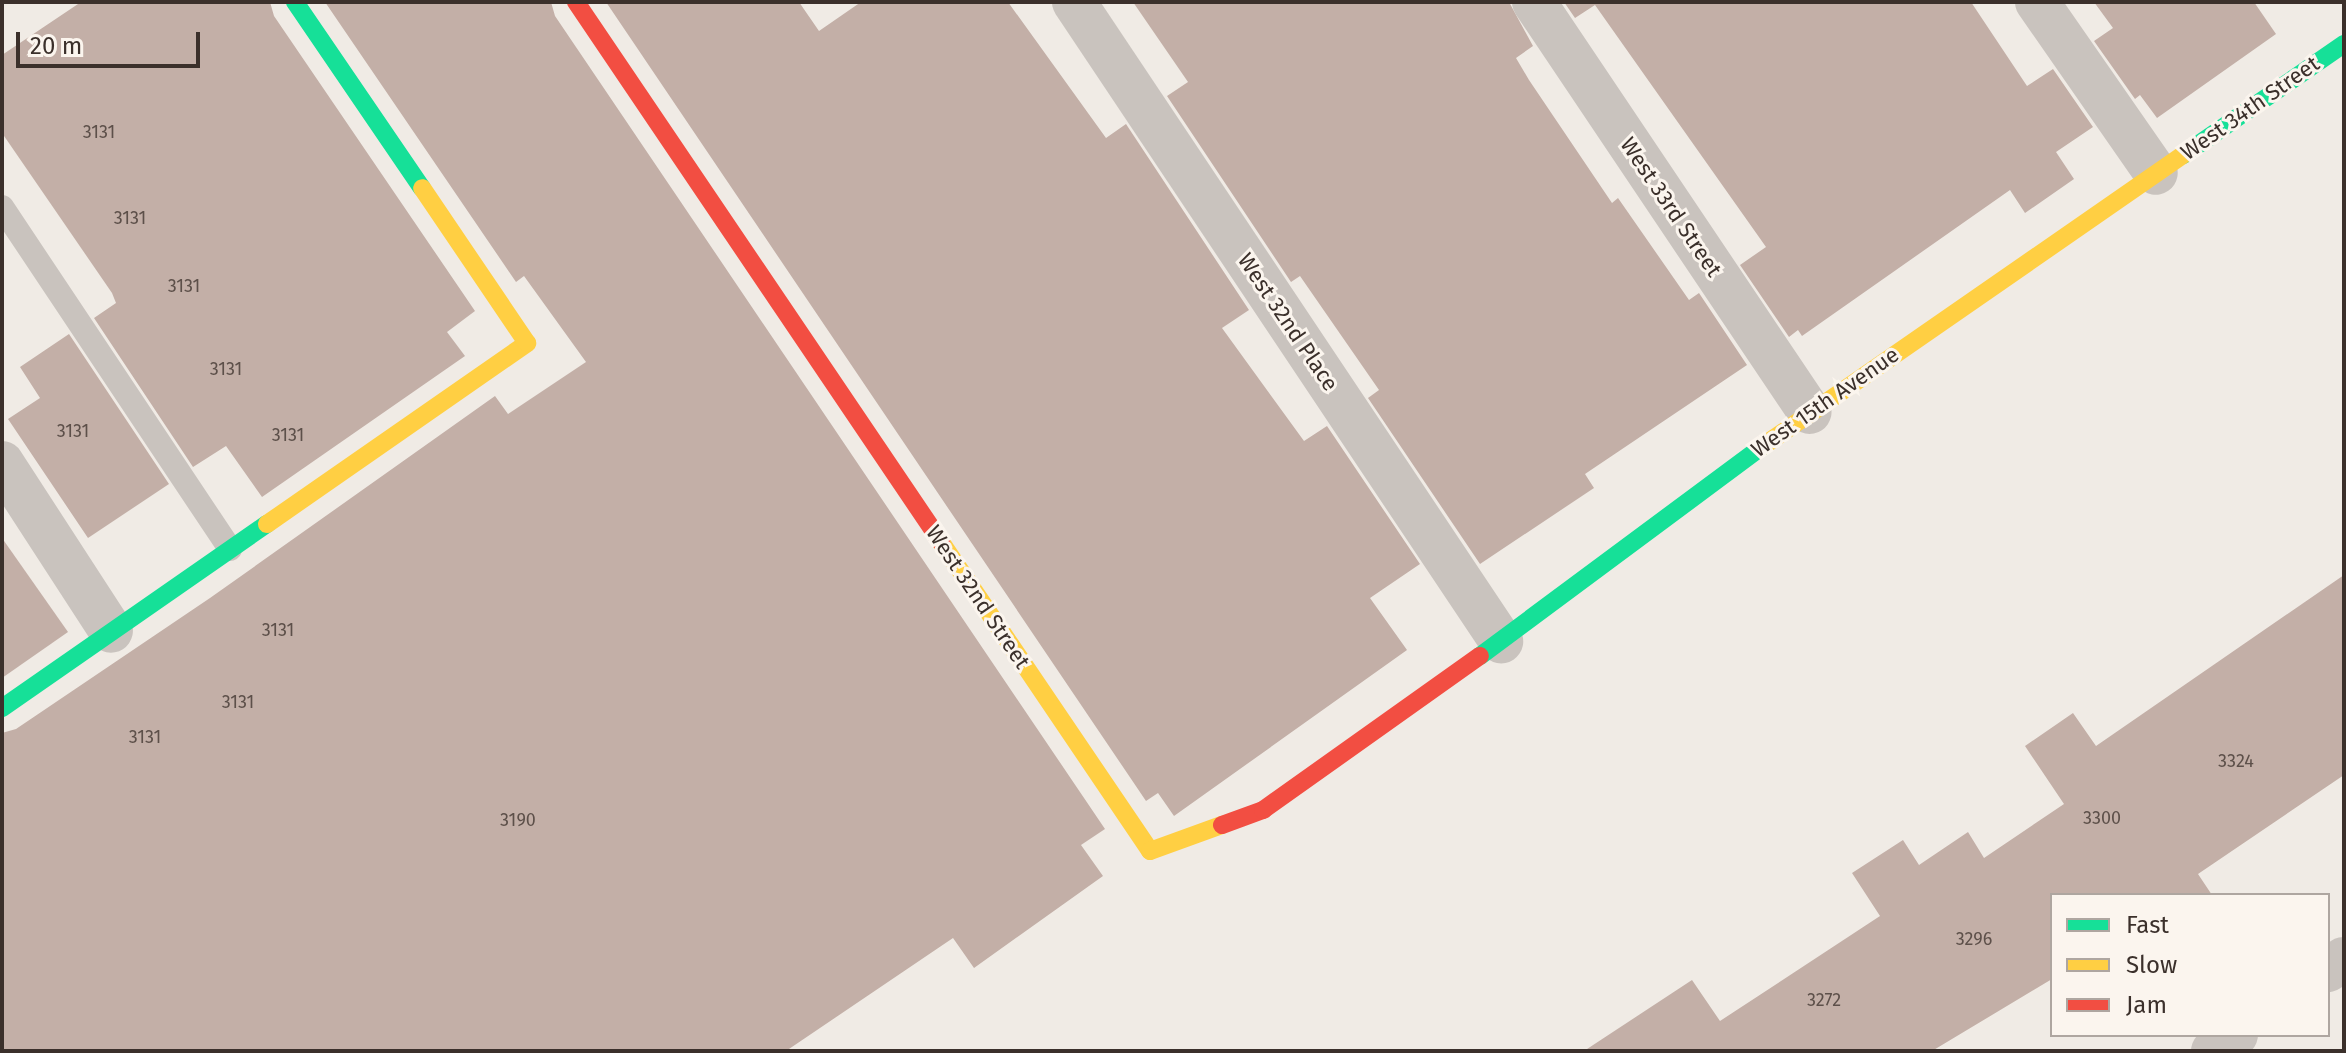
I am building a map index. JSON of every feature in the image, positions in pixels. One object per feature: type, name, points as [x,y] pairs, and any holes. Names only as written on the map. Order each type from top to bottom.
[{"type":"street","points":[[2,708],[527,343],[295,2]]},
{"type":"street","name":"West 32nd Street","points":[[576,2],[1150,851],[1263,810],[1501,641]]},
{"type":"street","name":"West 32nd Place","points":[[1074,2],[1501,641]]},
{"type":"street","name":"West 33rd Street","points":[[1534,2],[1809,412]]},
{"type":"street","points":[[2037,2],[2156,173]]},
{"type":"street","name":"West 34th Street","points":[[2156,173],[2344,44]]},
{"type":"street","name":"West 15th Avenue","points":[[1501,641],[1809,412],[2156,173]]},
{"type":"street","points":[[2,463],[111,631]]},
{"type":"street","points":[[2213,1051],[2233,1037]]},
{"type":"lane","points":[[2,207],[230,549]]},
{"type":"building","points":[[81,2],[270,2],[274,16],[475,311],[447,332],[465,356],[262,497],[226,446],[193,467],[94,318],[116,303],[112,293],[2,133],[2,55]]},
{"type":"building","points":[[325,2],[551,2],[555,16],[1105,829],[1081,845],[1103,876],[974,968],[953,938],[786,1051],[2,1051],[2,733],[16,729],[210,598],[495,396],[508,414],[586,362],[524,276],[516,282]]},
{"type":"building","points":[[606,2],[799,2],[819,31],[861,2],[1008,2],[1106,138],[1126,124],[1249,310],[1222,328],[1304,441],[1327,426],[1420,564],[1370,598],[1407,650],[1174,816],[1158,793],[1146,801]]},
{"type":"building","points":[[1133,2],[1509,2],[1533,46],[1516,58],[1529,80],[1612,203],[1618,198],[1689,300],[1699,293],[1747,365],[1585,474],[1594,488],[1480,564],[1368,398],[1379,390],[1300,276],[1291,282],[1167,96],[1188,82]]},
{"type":"building","points":[[1564,2],[1971,2],[2027,86],[2053,69],[2093,127],[2056,152],[2074,179],[2025,213],[2010,190],[1802,336],[1798,330],[1789,337],[1740,265],[1766,247],[1595,5],[1575,18]]},
{"type":"building","points":[[2094,2],[2254,2],[2276,34],[2157,118],[2140,95],[2135,99],[2094,41],[2113,28]]},
{"type":"building","points":[[69,334],[169,484],[88,538],[8,419],[40,398],[20,367]]},
{"type":"building","points":[[2,538],[68,632],[2,678]]},
{"type":"building","points":[[2344,575],[2344,775],[2198,874],[2211,893],[2050,893],[2050,980],[1932,1051],[1584,1051],[1692,980],[1720,1021],[1880,916],[1852,873],[1903,840],[1919,865],[1968,832],[1984,858],[2064,804],[2025,746],[2073,713],[2096,746]]},
{"type":"traffic: fast","points":[[295,2],[422,188]]},
{"type":"traffic: fast","points":[[2183,155],[2344,44]]},
{"type":"traffic: fast","points":[[1480,656],[1763,446]]},
{"type":"traffic: fast","points":[[2,708],[267,524]]},
{"type":"traffic: slow","points":[[1763,446],[2183,155]]},
{"type":"traffic: slow","points":[[267,524],[527,343],[422,188]]},
{"type":"traffic: slow","points":[[941,542],[1150,851],[1222,825]]},
{"type":"traffic: jam","points":[[576,2],[941,542]]},
{"type":"traffic: jam","points":[[1222,825],[1263,810],[1480,656]]}]
